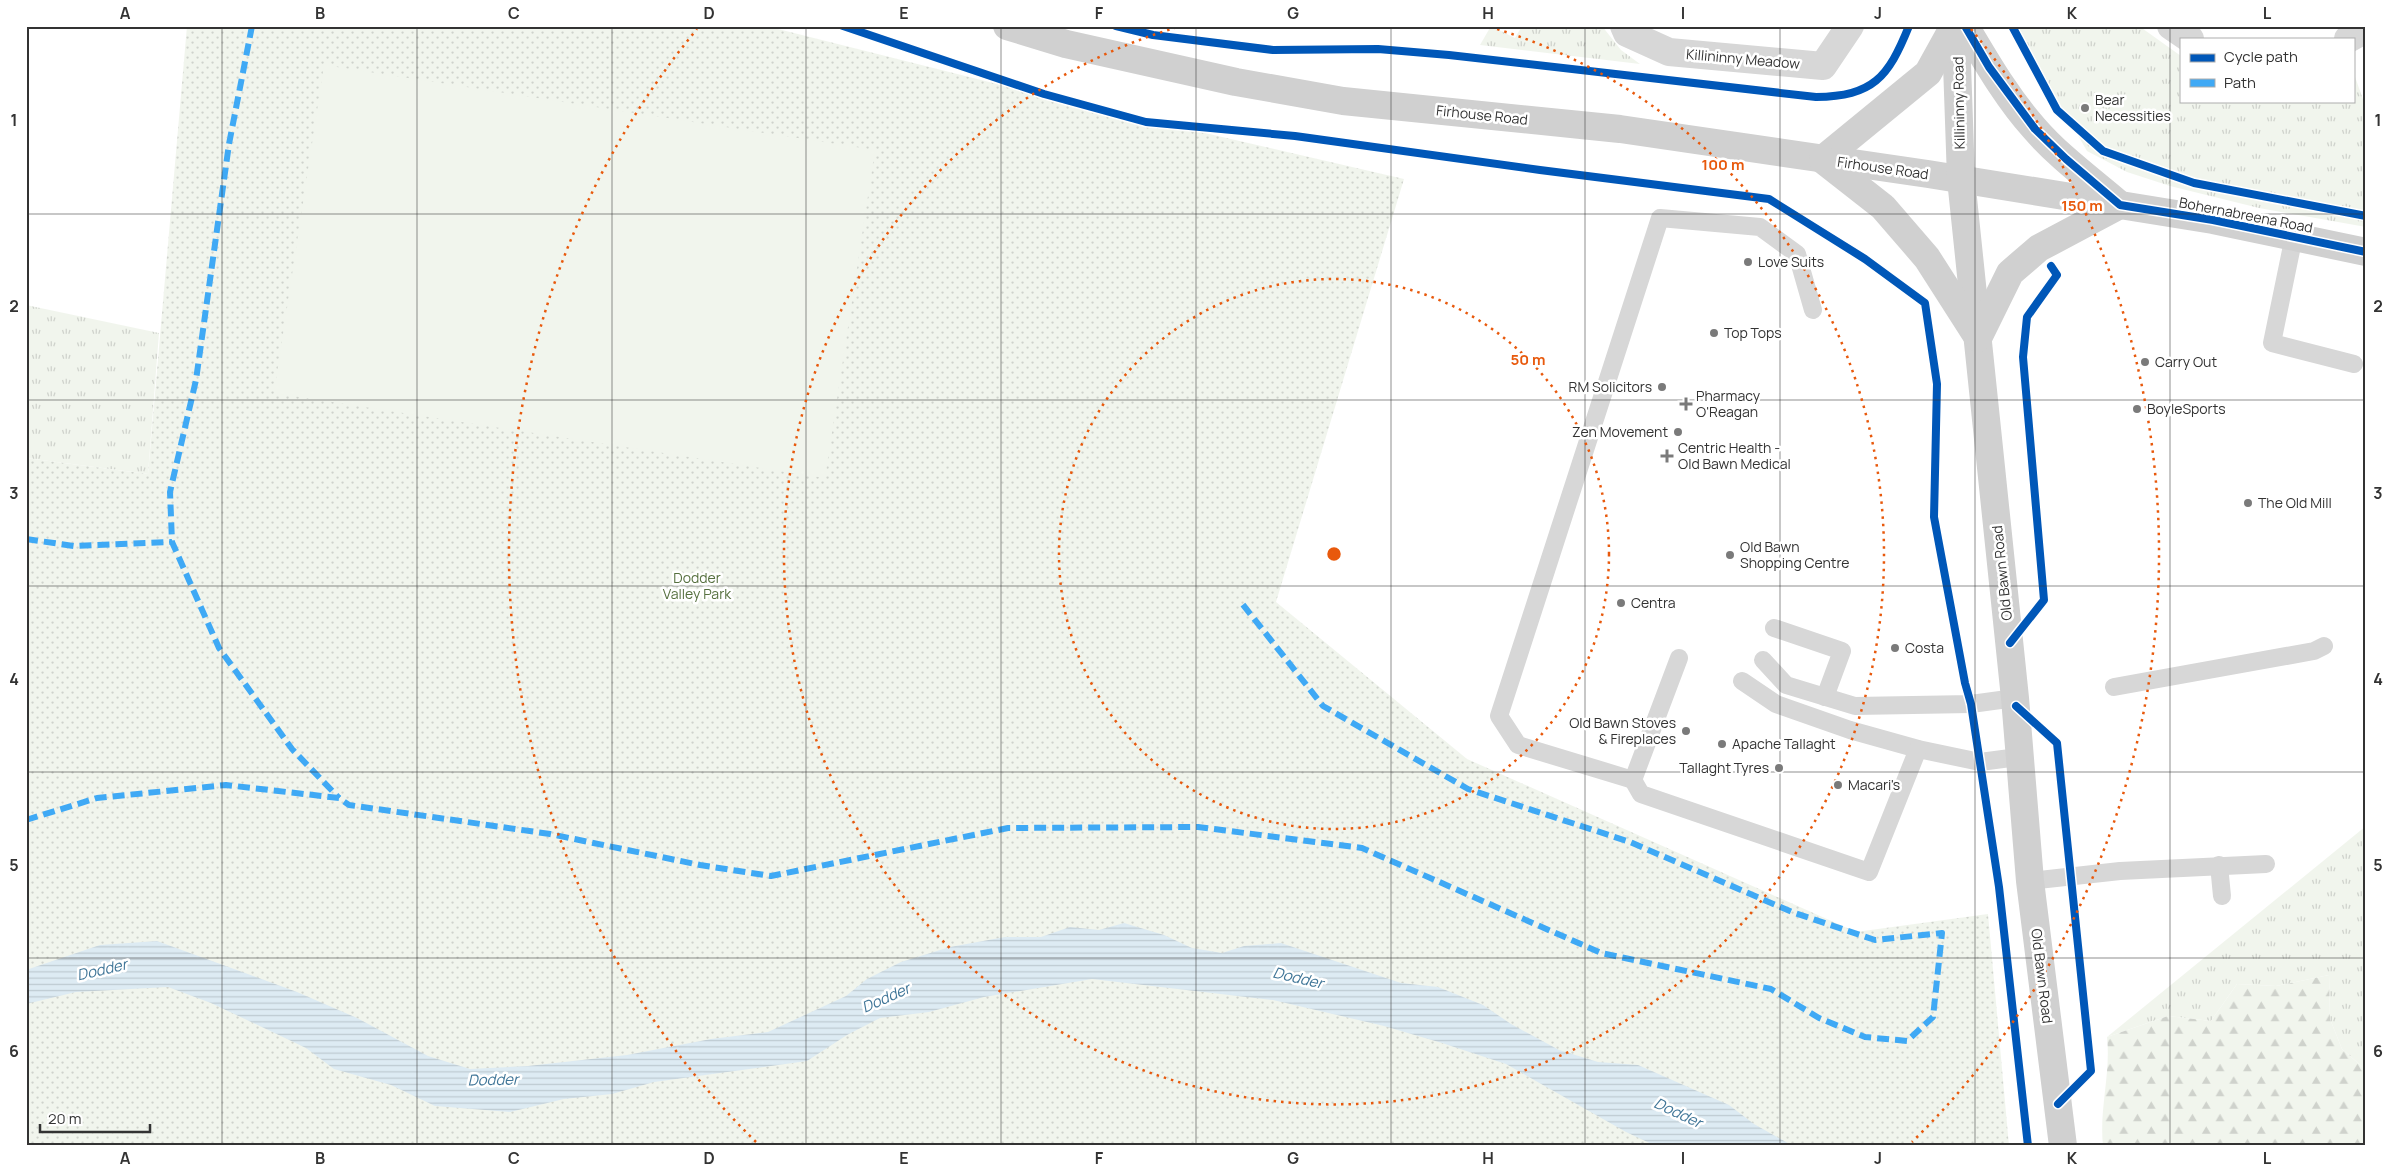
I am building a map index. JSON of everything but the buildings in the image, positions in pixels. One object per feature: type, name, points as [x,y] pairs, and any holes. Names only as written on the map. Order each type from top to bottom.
[{"type":"main road","name":"Firhouse Road","points":[[1007,26],[1066,44],[1236,82],[1342,101],[1620,129],[1961,179]]},
{"type":"main road","points":[[1954,26],[1928,73],[1822,159],[1883,206],[1927,258],[1978,338]]},
{"type":"main road","name":"Killininny Road","points":[[1959,26],[1957,64],[1961,179]]},
{"type":"main road","points":[[1966,26],[1989,67],[2035,129],[2066,159],[2120,205],[2039,248],[2010,273],[1978,338]]},
{"type":"main road","name":"Bohernabreena Road","points":[[1961,179],[2213,220],[2366,252]]},
{"type":"main road","name":"Old Bawn Road","points":[[1961,179],[2015,698],[2018,757],[2030,881],[2062,1139]]},
{"type":"street","name":"Killininny Meadow","points":[[1624,26],[1627,33],[1669,52],[1823,66],[1850,26]]},
{"type":"street","points":[[2171,26],[2189,38]]},
{"type":"street","points":[[2350,38],[2366,29]]},
{"type":"lane","points":[[1813,310],[1797,254],[1760,227],[1660,218],[1499,716],[1518,745],[1633,780],[1641,794],[1870,872],[1918,749]]},
{"type":"lane","points":[[2294,236],[2272,343],[2354,364]]},
{"type":"lane","points":[[1774,628],[1842,651],[1825,697]]},
{"type":"lane","points":[[2114,687],[2314,651],[2324,646]]},
{"type":"lane","points":[[1633,780],[1679,658]]},
{"type":"lane","points":[[1763,660],[1786,685],[1855,706],[1971,704],[2015,698]]},
{"type":"lane","points":[[1742,681],[1776,704],[1850,730],[1918,749],[1980,762],[2018,757]]},
{"type":"lane","points":[[2030,881],[2120,871],[2266,864]]},
{"type":"lane","points":[[2218,866],[2222,896]]},
{"type":"green space","name":"Dodder Valley Park","points":[[187,26],[766,26],[1049,97],[1404,179],[1276,602],[1467,759],[1856,932],[1988,914],[2009,1146],[26,1146],[26,458],[148,474]]},
{"type":"green space","points":[[1491,26],[1515,38],[1522,26],[1602,26],[1621,50],[1640,64],[1480,45]]},
{"type":"green space","points":[[2018,26],[2139,26],[2180,55],[2180,102],[2354,102],[2354,74],[2366,108],[2366,227],[2259,208],[2170,186],[2127,172],[2087,151],[2047,82]]},
{"type":"green space","points":[[324,65],[875,150],[825,478],[274,393]]},
{"type":"green space","points":[[26,305],[159,333],[148,474],[26,458]]},
{"type":"green space","points":[[2366,826],[2366,1070],[2342,1049],[2330,1019],[2329,975],[2276,986],[2237,984],[2211,1021],[2168,1016],[2107,1037]]},
{"type":"green space","points":[[2329,975],[2330,1019],[2342,1049],[2366,1070],[2366,1146],[2103,1146],[2102,1132],[2108,1064],[2107,1037],[2168,1016],[2211,1021],[2237,984],[2276,986]]},
{"type":"water","name":"Dodder","points":[[1124,923],[1164,935],[1192,948],[1222,953],[1244,946],[1281,943],[1401,983],[1438,987],[1483,1005],[1511,1024],[1559,1050],[1598,1062],[1638,1065],[1729,1105],[1754,1124],[1793,1146],[1656,1146],[1626,1132],[1506,1064],[1442,1043],[1384,1026],[1273,1000],[1092,979],[984,997],[929,1012],[880,1018],[847,1035],[807,1061],[654,1082],[612,1094],[564,1099],[510,1112],[435,1106],[391,1085],[334,1069],[306,1048],[211,1003],[168,987],[76,992],[26,1004],[26,970],[100,945],[157,941],[297,992],[357,1018],[428,1056],[470,1069],[528,1066],[627,1055],[711,1039],[768,1032],[846,996],[867,979],[901,962],[950,947],[1005,937],[1041,937],[1070,927],[1099,930]]},
{"type":"marked path","points":[[252,26],[229,144],[196,380],[170,492],[172,542],[219,648],[292,749],[339,798]]},
{"type":"marked path","points":[[26,539],[74,546],[172,542]]},
{"type":"marked path","points":[[26,820],[97,798],[226,785],[339,798],[349,805],[550,834],[700,865],[771,876],[1008,828],[1198,827],[1362,848],[1601,953],[1771,989],[1819,1018],[1865,1037],[1907,1041],[1933,1017],[1942,933],[1875,940],[1792,912],[1630,842],[1468,789],[1323,706],[1240,601]]},
{"type":"cycle path","points":[[843,26],[1044,94],[1146,122],[1295,136],[1769,199],[1865,259],[1925,303],[1937,384],[1934,517],[1965,683],[1971,704],[1999,887],[2028,1146]]},
{"type":"cycle path","points":[[1116,26],[1153,35],[1273,50],[1378,49],[1449,55],[1816,97],[1852,93],[1876,81],[1894,59],[1909,26]]},
{"type":"cycle path","points":[[1965,26],[1989,67],[2035,129],[2066,159],[2120,205],[2213,220],[2366,252]]},
{"type":"cycle path","points":[[2012,26],[2057,110],[2103,151],[2194,183],[2366,216]]},
{"type":"cycle path","points":[[2010,643],[2044,600],[2023,357],[2027,317],[2057,275],[2051,266]]},
{"type":"cycle path","points":[[2016,706],[2057,743],[2091,1071],[2058,1104]]},
{"type":"place","name":"Bear Necessities","points":[[2085,108]]},
{"type":"place","name":"Love Suits","points":[[1748,262]]},
{"type":"place","name":"Top Tops","points":[[1714,333]]},
{"type":"place","name":"Carry Out","points":[[2145,362]]},
{"type":"place","name":"RM Solicitors","points":[[1662,387]]},
{"type":"place","name":"Pharmacy O'Reagan","points":[[1686,404]]},
{"type":"place","name":"BoyleSports","points":[[2137,409]]},
{"type":"place","name":"Zen Movement","points":[[1678,432]]},
{"type":"place","name":"Centric Health - Old Bawn Medical","points":[[1667,456]]},
{"type":"place","name":"The Old Mill","points":[[2248,503]]},
{"type":"place","name":"Old Bawn Shopping Centre","points":[[1730,555]]},
{"type":"place","name":"Centra","points":[[1621,603]]},
{"type":"place","name":"Costa","points":[[1895,648]]},
{"type":"place","name":"Old Bawn Stoves & Fireplaces","points":[[1686,731]]},
{"type":"place","name":"Apache Tallaght","points":[[1722,744]]},
{"type":"place","name":"Tallaght Tyres","points":[[1779,768]]},
{"type":"place","name":"Macari's","points":[[1838,785]]}]
